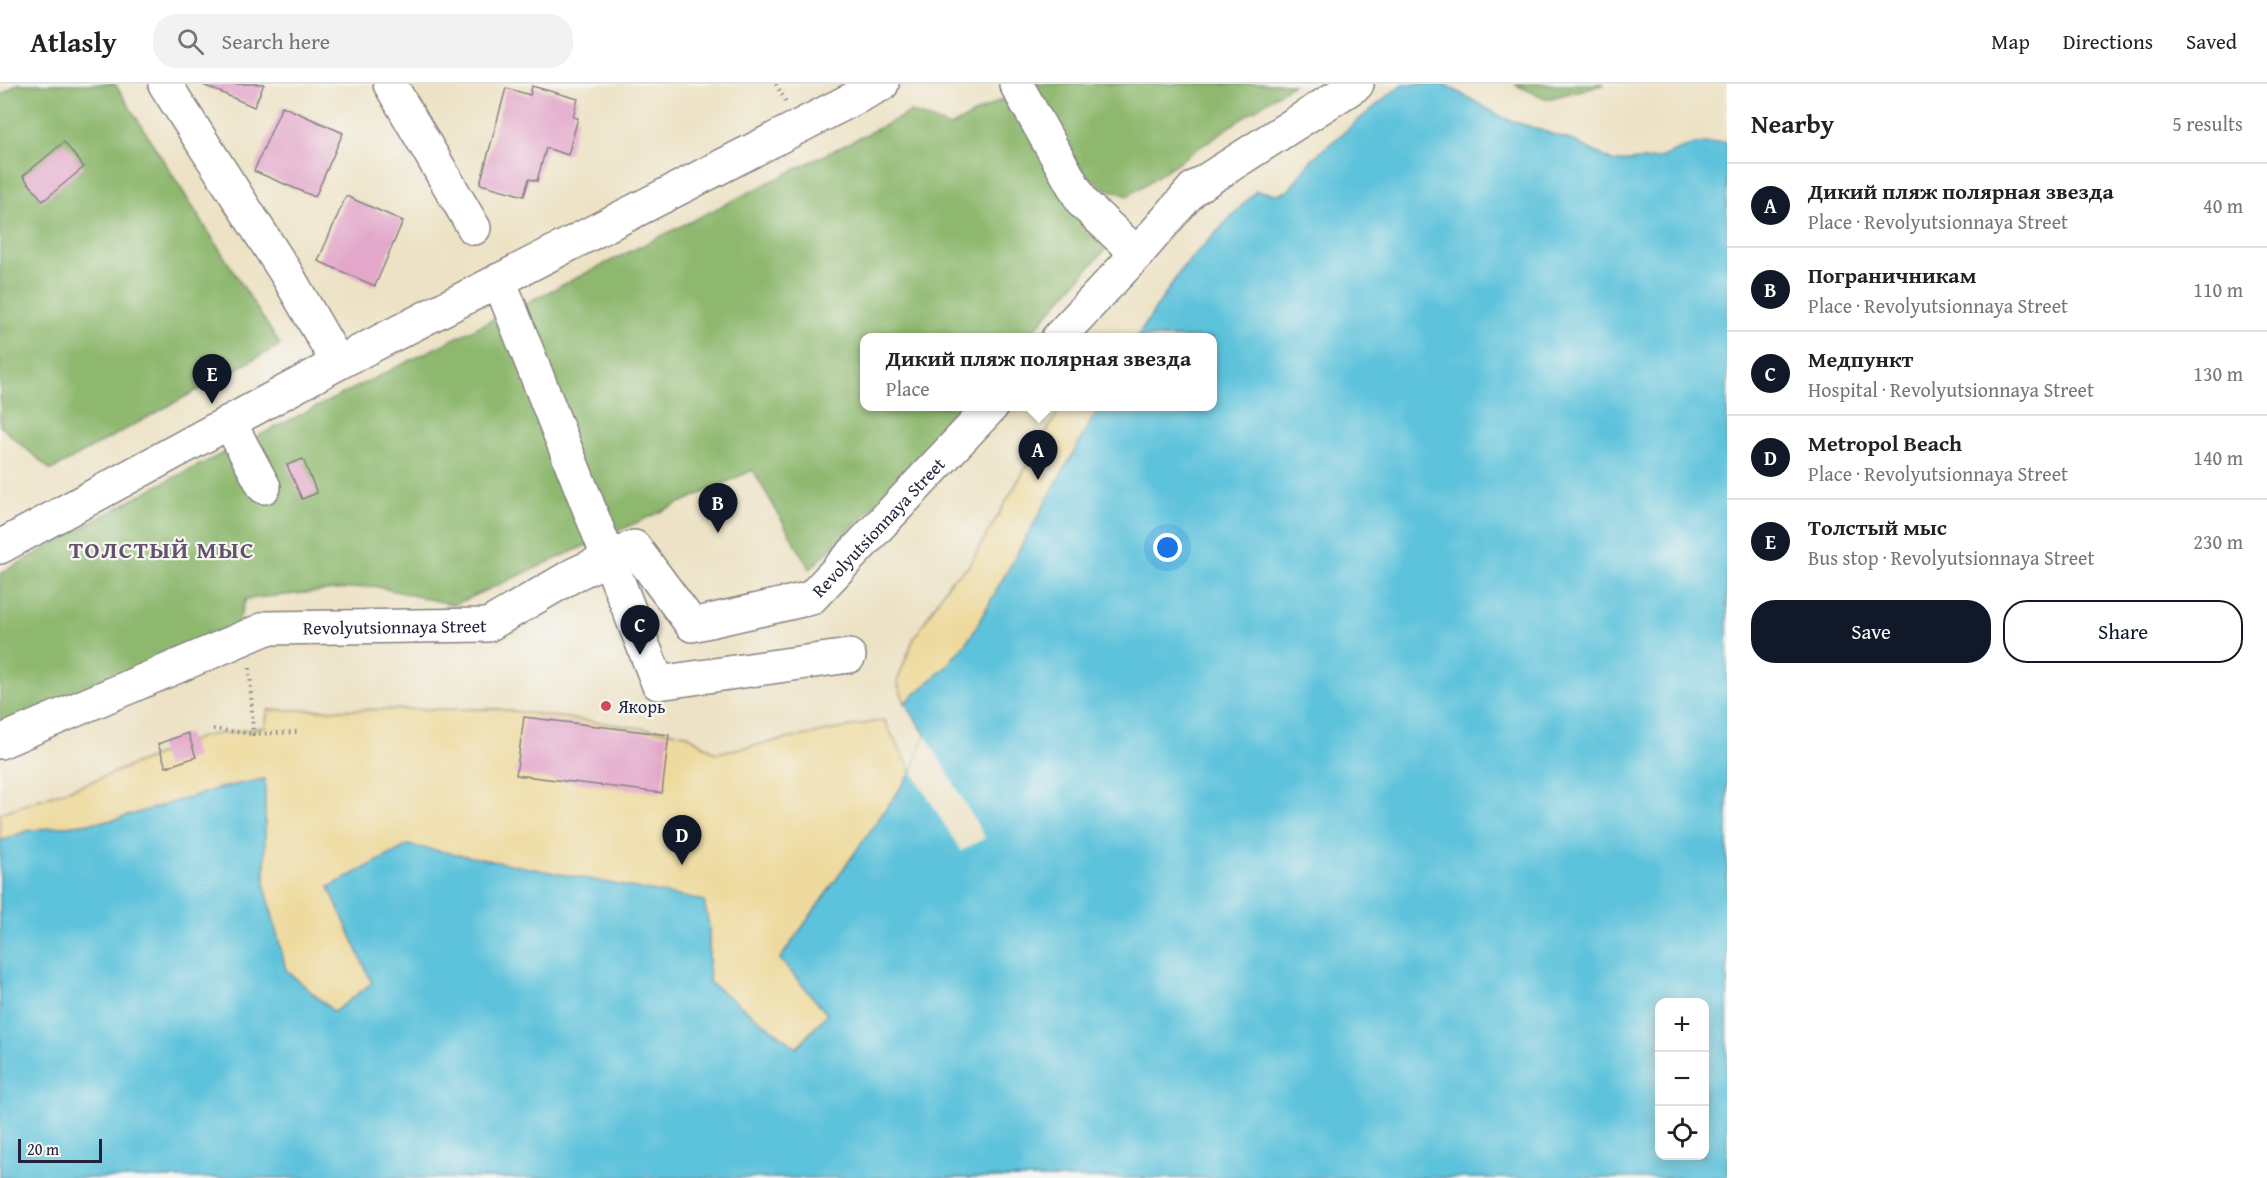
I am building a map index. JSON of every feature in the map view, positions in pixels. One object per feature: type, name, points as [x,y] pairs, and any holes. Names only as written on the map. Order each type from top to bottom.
[{"type":"street","points":[[165,84],[286,273],[338,363]]},
{"type":"street","points":[[390,84],[474,228]]},
{"type":"street","points":[[0,547],[338,363],[882,84]]},
{"type":"street","points":[[1016,84],[1083,203],[1130,248]]},
{"type":"street","points":[[1062,333],[1130,248],[1181,176],[1316,84]]},
{"type":"street","points":[[1130,248],[1193,189],[1357,84]]},
{"type":"street","points":[[499,280],[658,682],[849,656]]},
{"type":"street","name":"Revolyutsionnaya Street","points":[[0,742],[267,628],[488,625],[575,574],[634,547],[692,625],[811,598],[987,411]]},
{"type":"street","points":[[229,422],[264,488]]},
{"type":"street","points":[[0,565],[165,475],[172,452]]},
{"type":"path","points":[[250,659],[253,735]]},
{"type":"path","points":[[213,729],[253,735],[297,732]]},
{"type":"green space","points":[[17,84],[115,84],[280,345],[51,470],[0,426],[0,96]]},
{"type":"green space","points":[[1030,84],[1293,84],[1128,196],[1102,187],[1083,172]]},
{"type":"green space","points":[[1514,84],[1605,84],[1547,99]]},
{"type":"green space","points":[[1010,95],[1112,242],[1031,333],[860,333],[860,411],[962,411],[907,473],[810,569],[753,470],[454,605],[374,586],[246,599],[236,627],[0,729],[0,574],[155,487],[911,112],[950,127]]},
{"type":"sand","points":[[1059,411],[1097,411],[971,636],[946,667],[905,703],[897,682],[913,640],[950,581],[968,567]]},
{"type":"sand","points":[[498,709],[686,734],[716,753],[884,720],[912,772],[780,959],[827,1014],[796,1048],[709,982],[709,926],[329,887],[372,983],[334,1012],[286,970],[265,886],[264,779],[220,788],[114,820],[27,831],[0,841],[0,813],[88,783],[204,736],[265,727],[268,710]]},
{"type":"water","points":[[1402,84],[1444,84],[1504,118],[1576,142],[1614,162],[1657,159],[1694,144],[1727,142],[1727,1178],[0,1178],[0,841],[27,831],[114,820],[220,788],[265,779],[265,886],[286,970],[334,1012],[372,983],[329,887],[408,845],[704,901],[709,926],[709,982],[797,1048],[827,1014],[780,959],[912,772],[925,734],[905,703],[946,667],[971,636],[1097,411],[1217,411],[1217,333],[1140,333],[1183,267],[1256,191],[1277,194],[1288,191],[1312,159]]},
{"type":"pier","points":[[925,734],[985,838],[961,851],[912,772]]},
{"type":"building","points":[[201,84],[264,84],[254,107]]},
{"type":"building","points":[[532,86],[578,99],[573,117],[578,118],[568,155],[546,148],[537,181],[529,179],[524,196],[480,184],[506,88],[530,95]]},
{"type":"building","points":[[282,106],[343,133],[315,197],[254,171]]},
{"type":"building","points":[[64,142],[84,167],[43,201],[23,176]]},
{"type":"building","points":[[346,196],[403,221],[375,286],[318,261]]},
{"type":"building","points":[[303,459],[317,493],[302,499],[287,465]]},
{"type":"building","points":[[524,717],[669,735],[662,793],[516,775]]},
{"type":"building","points":[[188,733],[196,757],[166,767],[158,744]]},
{"type":"place","name":"Толстый мыс","points":[[212,404]]},
{"type":"place","name":"Дикий пляж полярная звезда","points":[[1038,480]]},
{"type":"place","name":"Пограничникам","points":[[718,533]]},
{"type":"place","name":"Медпункт","points":[[640,655]]},
{"type":"place","name":"Якорь","points":[[606,706]]},
{"type":"place","name":"Metropol Beach","points":[[682,865]]},
{"type":"district","name":"ТОЛСТЫЙ МЫС","points":[[162,549]]}]
